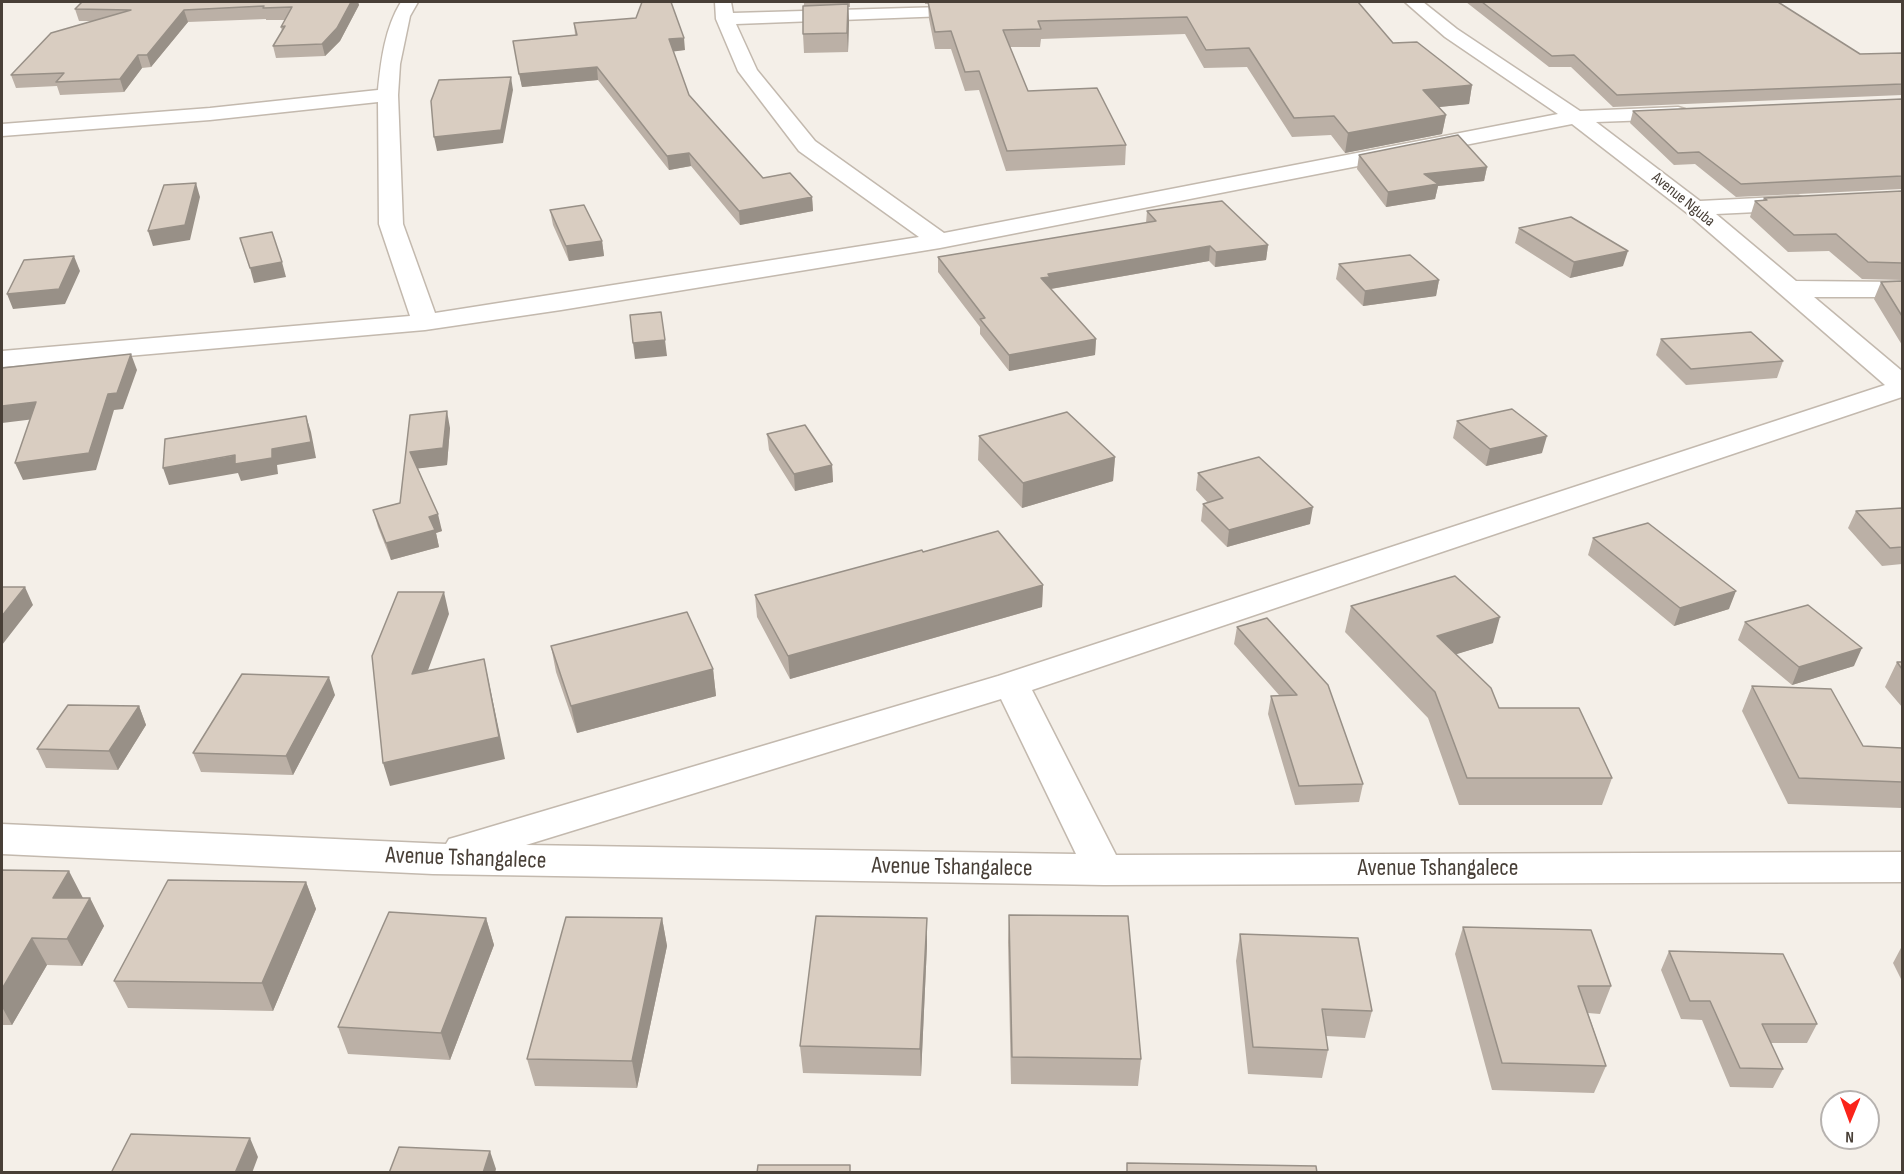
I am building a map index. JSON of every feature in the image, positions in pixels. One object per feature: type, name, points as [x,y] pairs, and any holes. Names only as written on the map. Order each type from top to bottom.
[{"type":"street","points":[[409,2],[401,16],[388,96],[391,224],[425,322]]},
{"type":"street","name":"Avenue Nguba","points":[[1413,2],[1451,33],[1576,117],[1695,208],[1902,386]]},
{"type":"street","points":[[940,241],[807,146],[748,71],[724,10],[985,9]]},
{"type":"street","points":[[2,130],[210,114],[388,96]]},
{"type":"street","points":[[2,359],[425,322],[940,241],[1576,117],[1693,112]]},
{"type":"street","points":[[1695,208],[1822,202]]},
{"type":"street","points":[[1789,289],[1902,289]]},
{"type":"street","points":[[433,859],[1011,684],[1902,386]]},
{"type":"street","points":[[1011,684],[1104,870]]},
{"type":"street","name":"Avenue Tshangalece","points":[[2,839],[433,859],[1104,870],[1902,867]]},
{"type":"building","points":[[82,2],[351,2],[337,28],[322,44],[273,46],[285,26],[281,27],[292,7],[184,10],[147,55],[138,55],[120,79],[56,82],[64,73],[11,75],[51,33],[131,10],[75,9]]},
{"type":"building","points":[[642,2],[671,2],[684,38],[669,39],[689,95],[763,178],[790,173],[812,197],[739,211],[689,153],[667,156],[597,67],[519,74],[513,41],[577,35],[574,23],[636,18]]},
{"type":"building","points":[[928,2],[1358,2],[1393,43],[1417,42],[1472,85],[1423,90],[1446,115],[1348,133],[1334,116],[1294,118],[1249,48],[1206,50],[1187,17],[1038,21],[1041,29],[1003,30],[1028,91],[1097,88],[1126,145],[1007,151],[979,71],[965,72],[951,31],[935,32]]},
{"type":"building","points":[[1482,2],[1778,2],[1860,54],[1902,53],[1902,84],[1617,95],[1574,55],[1552,56]]},
{"type":"building","points":[[848,4],[847,33],[803,34],[803,6]]},
{"type":"building","points":[[511,77],[501,130],[434,137],[431,101],[439,80]]},
{"type":"building","points":[[1902,99],[1902,176],[1741,184],[1699,152],[1678,153],[1633,111]]},
{"type":"building","points":[[1458,135],[1487,167],[1424,174],[1438,184],[1388,192],[1359,155]]},
{"type":"building","points":[[196,183],[185,225],[148,231],[164,185]]},
{"type":"building","points":[[1902,191],[1902,263],[1868,262],[1836,234],[1794,235],[1755,201],[1767,200],[1764,198]]},
{"type":"building","points":[[1222,201],[1268,245],[1216,252],[1210,246],[1048,274],[1050,277],[1041,278],[1096,339],[1009,355],[980,319],[985,318],[938,257],[1156,221],[1147,211]]},
{"type":"building","points":[[584,205],[602,241],[566,246],[550,210]]},
{"type":"building","points":[[1571,217],[1628,251],[1574,262],[1519,228]]},
{"type":"building","points":[[272,232],[282,262],[250,268],[240,238]]},
{"type":"building","points":[[1410,255],[1439,280],[1365,291],[1339,264]]},
{"type":"building","points":[[74,256],[59,289],[7,294],[24,260]]},
{"type":"building","points":[[1902,281],[1902,316],[1881,282]]},
{"type":"building","points":[[661,312],[665,340],[633,343],[630,315]]},
{"type":"building","points":[[1751,332],[1783,361],[1691,369],[1661,339]]},
{"type":"building","points":[[131,354],[117,393],[108,394],[89,453],[15,463],[36,402],[2,406],[2,368]]},
{"type":"building","points":[[1512,409],[1547,436],[1490,449],[1457,421]]},
{"type":"building","points":[[447,411],[443,448],[410,452],[438,514],[429,517],[435,530],[386,543],[373,510],[400,503],[410,415]]},
{"type":"building","points":[[1067,412],[1115,457],[1023,483],[979,436]]},
{"type":"building","points":[[306,416],[311,442],[272,449],[272,458],[235,464],[235,455],[163,468],[165,439]]},
{"type":"building","points":[[805,425],[832,465],[794,474],[767,434]]},
{"type":"building","points":[[1259,457],[1313,507],[1229,530],[1203,504],[1223,498],[1198,473]]},
{"type":"building","points":[[1902,508],[1902,547],[1890,548],[1856,511]]},
{"type":"building","points":[[1648,523],[1736,591],[1680,608],[1593,538]]},
{"type":"building","points":[[998,531],[1043,585],[788,656],[755,595],[922,550],[923,552]]},
{"type":"building","points":[[1455,576],[1500,617],[1437,636],[1491,688],[1499,708],[1579,708],[1612,778],[1467,778],[1435,692],[1351,606]]},
{"type":"building","points":[[2,587],[25,587],[2,616]]},
{"type":"building","points":[[398,592],[444,592],[412,674],[484,659],[499,737],[383,763],[372,656]]},
{"type":"building","points":[[1808,605],[1862,648],[1799,667],[1745,622]]},
{"type":"building","points":[[687,612],[713,669],[571,706],[551,646]]},
{"type":"building","points":[[1267,618],[1328,685],[1363,784],[1299,786],[1271,696],[1297,695],[1237,627]]},
{"type":"building","points":[[242,674],[329,677],[286,756],[193,753]]},
{"type":"building","points":[[1752,686],[1831,689],[1863,746],[1902,748],[1902,782],[1799,778]]},
{"type":"building","points":[[68,705],[139,706],[109,751],[37,749]]},
{"type":"building","points":[[2,870],[69,871],[53,898],[90,898],[67,939],[32,938],[2,989]]},
{"type":"building","points":[[168,880],[306,882],[262,983],[114,981]]},
{"type":"building","points":[[389,912],[486,918],[441,1033],[338,1027]]},
{"type":"building","points":[[1009,915],[1128,916],[1141,1059],[1012,1057]]},
{"type":"building","points":[[816,916],[927,918],[920,1049],[800,1046]]},
{"type":"building","points":[[566,917],[662,918],[632,1061],[527,1059]]},
{"type":"building","points":[[1463,927],[1591,930],[1611,986],[1578,986],[1606,1066],[1502,1063]]},
{"type":"building","points":[[1240,934],[1358,938],[1372,1011],[1322,1009],[1328,1050],[1253,1047]]},
{"type":"building","points":[[1669,951],[1783,954],[1817,1024],[1762,1024],[1783,1069],[1740,1068],[1710,1001],[1690,1001]]},
{"type":"building","points":[[131,1134],[250,1138],[235,1173],[111,1173]]},
{"type":"building","points":[[399,1147],[490,1151],[483,1173],[389,1173]]},
{"type":"building","points":[[1127,1163],[1316,1166],[1317,1173],[1127,1173]]},
{"type":"building","points":[[758,1165],[850,1165],[850,1173],[757,1173]]}]
